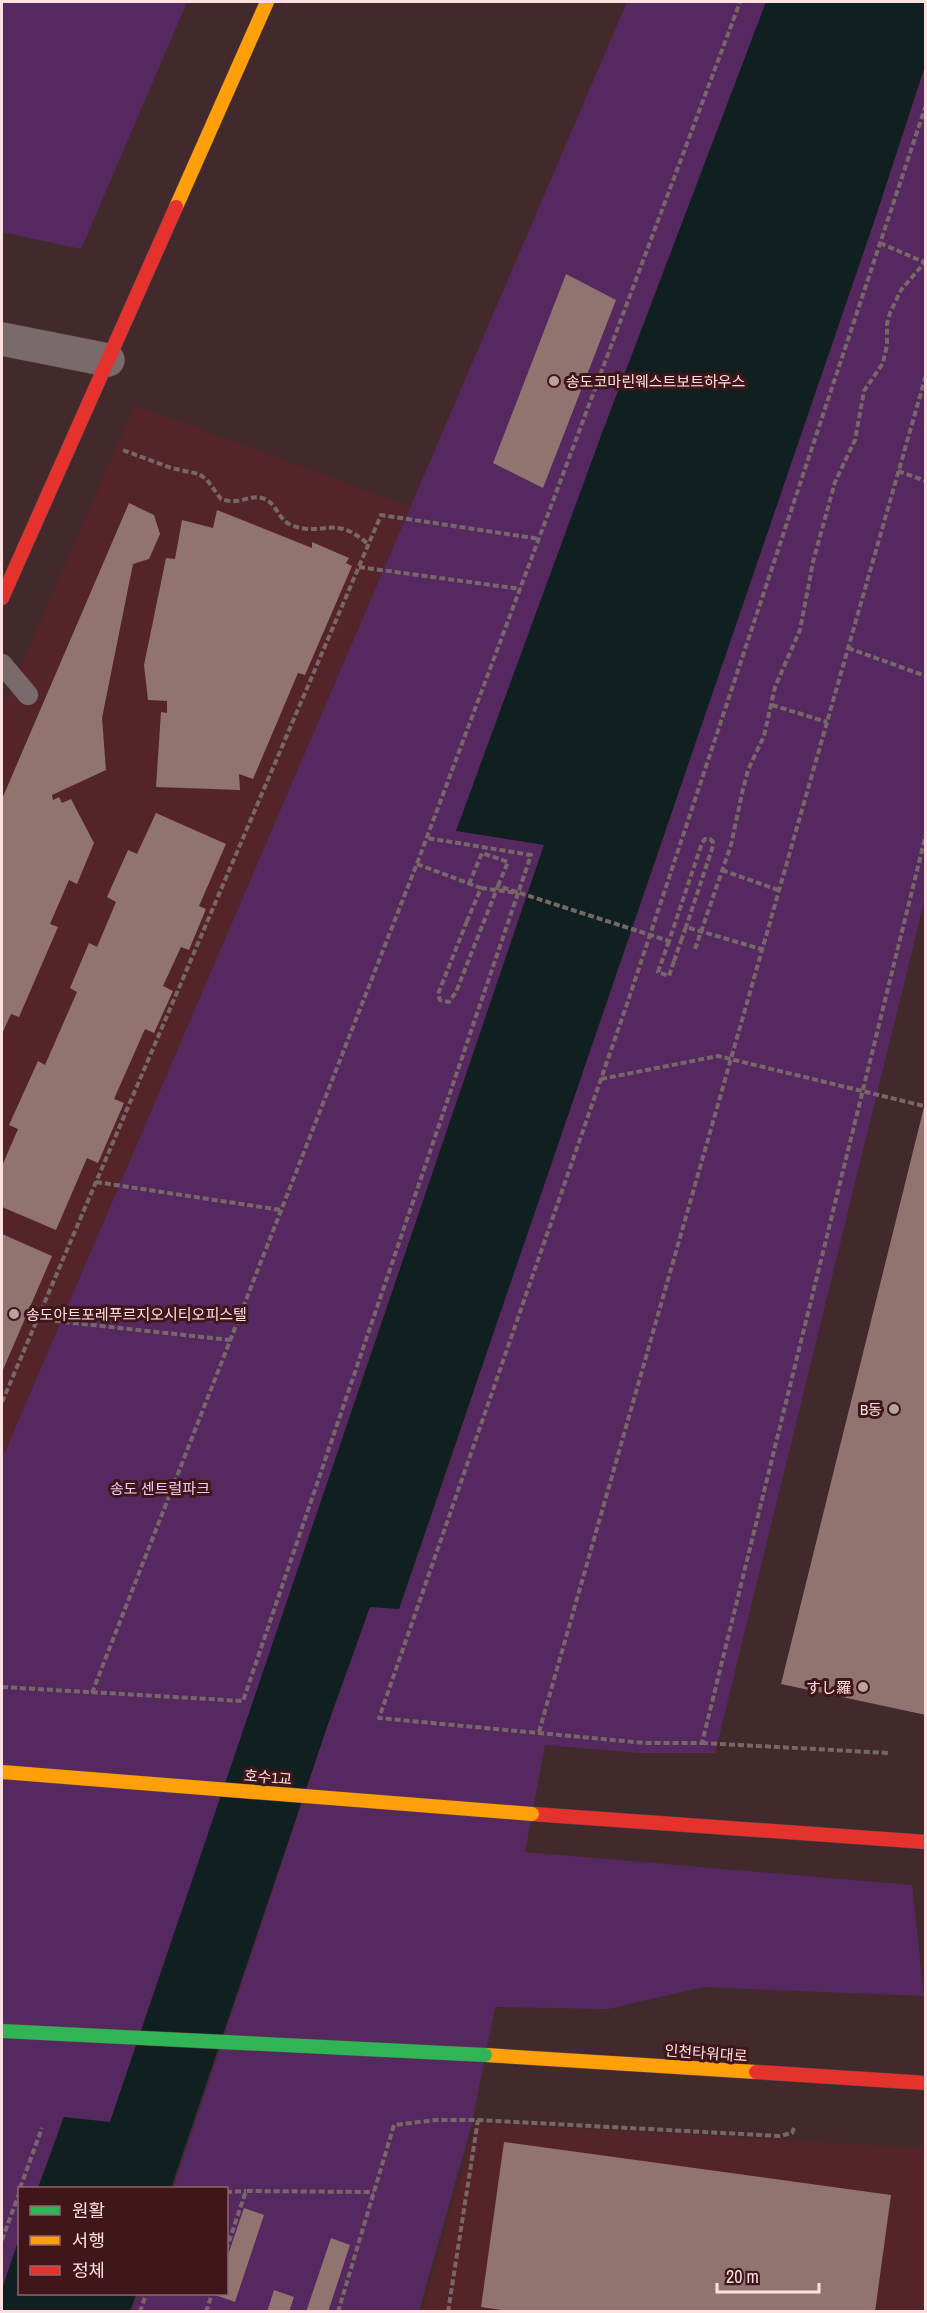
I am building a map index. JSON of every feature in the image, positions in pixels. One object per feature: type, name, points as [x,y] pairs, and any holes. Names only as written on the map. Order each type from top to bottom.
[{"type":"main road","points":[[2,598],[267,2]]},
{"type":"main road","name":"호수1교","points":[[2,1772],[532,1814],[926,1842]]},
{"type":"main road","name":"인천타워대로","points":[[2,2031],[485,2055],[926,2083]]},
{"type":"street","points":[[2,339],[108,360]]},
{"type":"lane","points":[[2,664],[28,695]]},
{"type":"path","points":[[92,1693],[427,838],[740,2]]},
{"type":"path","points":[[889,1753],[702,1743],[645,1743],[379,1718],[601,1079],[926,105]]},
{"type":"path","points":[[694,949],[731,845],[748,770],[764,736],[781,672],[800,630],[820,536],[835,482],[858,430],[864,392],[883,363],[890,313],[901,291],[925,262],[880,243]]},
{"type":"path","points":[[539,1732],[926,375]]},
{"type":"path","points":[[123,450],[171,468],[198,474],[207,480],[221,499],[236,502],[255,496],[264,498],[276,508],[283,521],[291,525],[310,529],[341,527],[350,530],[368,544]]},
{"type":"path","points":[[898,471],[926,480]]},
{"type":"path","points":[[2,1402],[381,515],[540,539]]},
{"type":"path","points":[[359,567],[521,588]]},
{"type":"path","points":[[848,648],[926,676]]},
{"type":"path","points":[[772,705],[827,722]]},
{"type":"path","points":[[702,1743],[926,834]]},
{"type":"path","points":[[2,1687],[243,1701],[531,855],[427,838]]},
{"type":"path","points":[[705,839],[710,839],[713,846],[669,976],[658,972],[669,941],[702,843],[705,839]]},
{"type":"path","points":[[469,884],[482,853],[508,862],[453,999],[444,1003],[438,994],[481,888]]},
{"type":"path","points":[[417,864],[481,888],[518,893]]},
{"type":"path","points":[[722,870],[778,890]]},
{"type":"path","points":[[498,886],[669,941]]},
{"type":"path","points":[[686,927],[761,950]]},
{"type":"path","points":[[601,1079],[718,1056],[924,1106]]},
{"type":"path","points":[[96,1182],[281,1210]]},
{"type":"path","points":[[37,1319],[230,1340]]},
{"type":"path","points":[[338,2312],[394,2125],[436,2120],[478,2120],[780,2136],[792,2133],[794,2128]]},
{"type":"path","points":[[448,2312],[478,2120]]},
{"type":"path","points":[[21,2187],[42,2128]]},
{"type":"path","points":[[228,2244],[246,2191]]},
{"type":"path","points":[[228,2192],[374,2192]]},
{"type":"path","points":[[2,2240],[18,2196]]},
{"type":"path","points":[[140,2312],[146,2295]]},
{"type":"path","points":[[206,2312],[212,2295]]},
{"type":"shaded area","points":[[766,2],[925,2],[925,66],[876,216],[399,1609],[370,1607],[329,1721],[171,2187],[38,2187],[64,2117],[110,2122],[544,845],[456,831],[602,433]]},
{"type":"shaded area","points":[[135,405],[410,507],[2,1459],[2,709]]},
{"type":"shaded area","points":[[476,2123],[925,2148],[925,2311],[422,2312]]},
{"type":"shaded area","points":[[18,2242],[18,2295],[136,2295],[130,2311],[2,2311],[2,2289]]},
{"type":"green space","points":[[2,2],[187,2],[81,249],[2,232]]},
{"type":"green space","name":"송도 센트럴파크","points":[[627,2],[766,2],[456,831],[544,844],[110,2122],[63,2118],[38,2187],[18,2187],[18,2242],[2,2289],[2,1459]]},
{"type":"green space","points":[[925,66],[925,898],[715,1753],[640,1753],[545,1745],[525,1852],[912,1885],[924,1996],[703,1987],[608,2009],[495,2007],[472,2123],[419,2311],[131,2312],[137,2295],[228,2295],[228,2187],[173,2187],[329,1721],[370,1606],[399,1609]]},
{"type":"building","name":"송도코마린웨스트보트하우스","points":[[566,274],[616,300],[543,488],[493,463]]},
{"type":"building","points":[[129,503],[154,515],[160,534],[149,559],[133,564],[102,718],[106,770],[52,795],[53,800],[59,797],[62,803],[71,799],[94,843],[77,884],[69,880],[50,924],[58,927],[19,1017],[11,1014],[2,1034],[2,799]]},
{"type":"building","points":[[217,510],[312,548],[312,542],[349,558],[346,563],[352,566],[305,675],[298,673],[253,779],[239,774],[240,790],[156,787],[161,712],[167,713],[167,701],[148,700],[144,665],[166,558],[175,559],[182,520],[213,528]]},
{"type":"building","points":[[156,813],[226,844],[199,906],[206,909],[189,950],[181,947],[163,986],[173,991],[154,1033],[145,1029],[114,1099],[124,1103],[98,1163],[87,1158],[56,1230],[2,1207],[2,1166],[18,1129],[9,1125],[38,1061],[45,1065],[77,992],[70,988],[89,943],[97,947],[116,902],[107,897],[128,850],[137,854]]},
{"type":"building","points":[[926,1103],[926,1715],[781,1684]]},
{"type":"building","name":"송도아트포레푸르지오시티오피스텔","points":[[2,1234],[52,1256],[2,1372]]},
{"type":"building","points":[[504,2142],[891,2195],[875,2312],[515,2312],[481,2307]]},
{"type":"building","points":[[244,2208],[264,2215],[235,2302],[215,2295],[228,2295],[228,2255]]},
{"type":"building","points":[[331,2238],[350,2245],[328,2312],[306,2312]]},
{"type":"building","points":[[274,2290],[294,2297],[289,2312],[267,2312]]},
{"type":"traffic: slow","points":[[176,207],[267,2]]},
{"type":"traffic: slow","points":[[2,1772],[532,1814]]},
{"type":"traffic: slow","points":[[485,2055],[756,2072]]},
{"type":"traffic: jam","points":[[2,598],[176,207]]},
{"type":"traffic: jam","points":[[532,1814],[926,1842]]},
{"type":"traffic: jam","points":[[756,2072],[926,2083]]},
{"type":"traffic: fast","points":[[2,2031],[485,2055]]},
{"type":"place","name":"송도코마린웨스트보트하우스","points":[[554,381]]},
{"type":"place","name":"송도아트포레푸르지오시티오피스텔","points":[[14,1314]]},
{"type":"place","name":"B동","points":[[894,1409]]},
{"type":"place","name":"すし羅","points":[[863,1687]]}]
